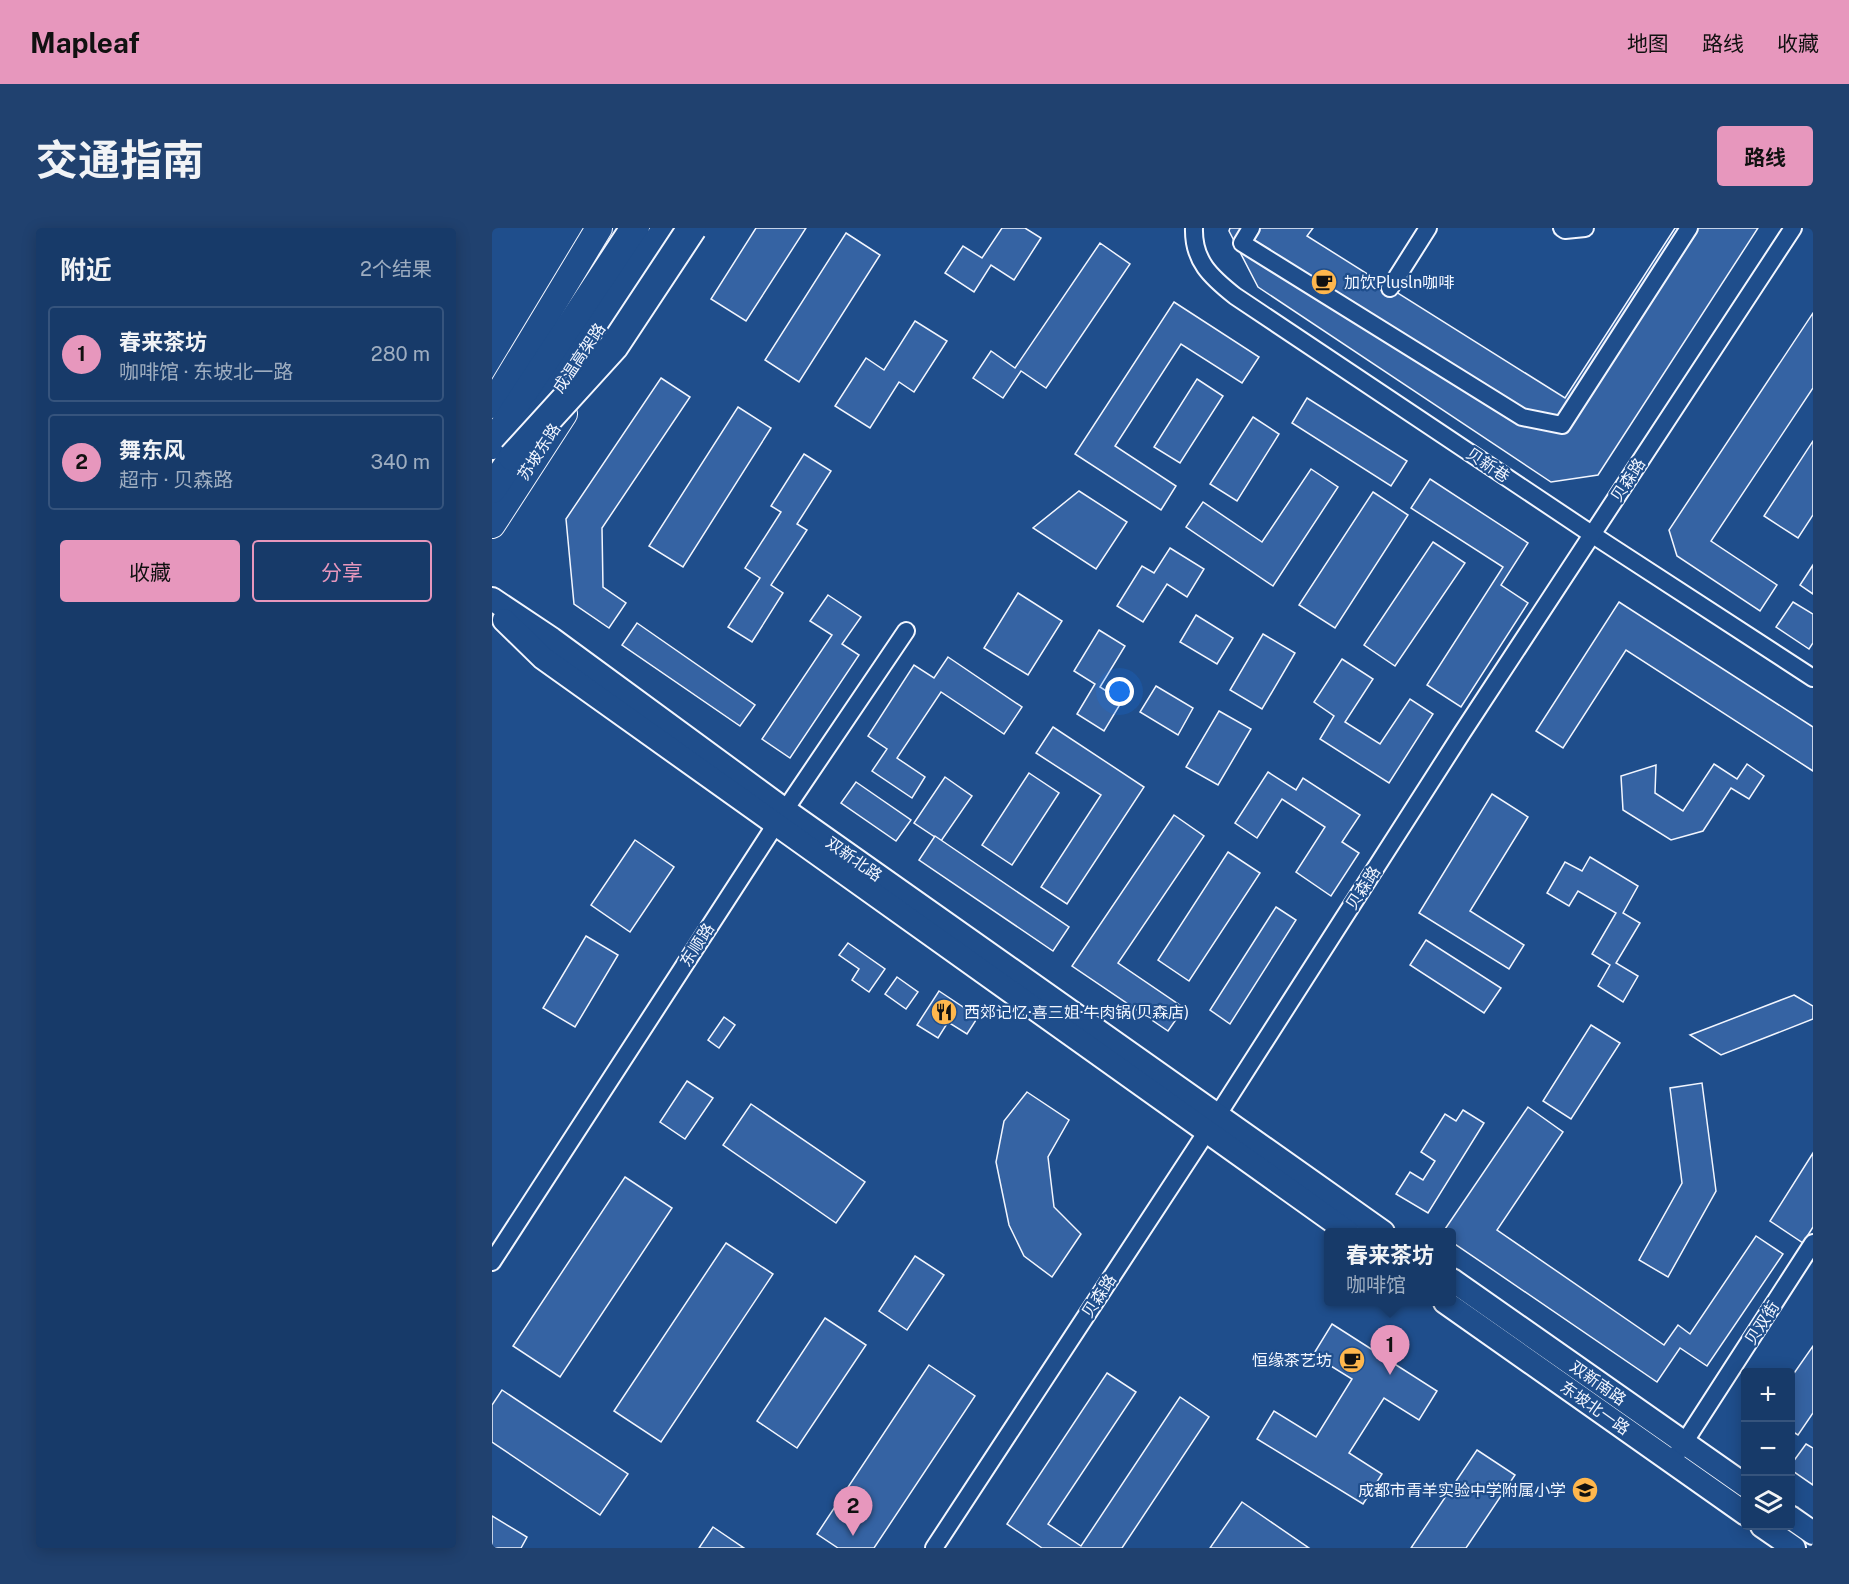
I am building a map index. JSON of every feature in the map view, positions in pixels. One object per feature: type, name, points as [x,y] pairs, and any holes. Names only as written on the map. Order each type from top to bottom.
[{"type":"highway","points":[[528,390],[612,228]]},
{"type":"highway","name":"成温高架路","points":[[492,489],[502,451],[528,390],[635,228]]},
{"type":"highway","name":"成温高架路","points":[[502,451],[667,228]]},
{"type":"highway","points":[[502,451],[614,346],[692,228]]},
{"type":"main road","points":[[492,405],[599,228]]},
{"type":"main road","name":"苏坡东路","points":[[492,525],[684,228]]},
{"type":"street","name":"贝新巷","points":[[1194,228],[1197,257],[1213,279],[1235,296],[1593,535],[1813,678]]},
{"type":"street","points":[[1251,228],[1242,243],[1522,417],[1562,425],[1689,228]]},
{"type":"street","points":[[1390,288],[1428,228]]},
{"type":"street","points":[[1562,228],[1564,230],[1585,228]]},
{"type":"street","name":"贝森路","points":[[934,1548],[1793,228]]},
{"type":"street","name":"双新北路","points":[[492,599],[552,639],[780,817]]},
{"type":"street","name":"双新北路","points":[[492,608],[543,657],[780,817],[1212,1124]]},
{"type":"street","name":"东顺路","points":[[492,1262],[780,817],[906,631]]},
{"type":"street","points":[[1212,1124],[1342,1228]]},
{"type":"street","points":[[1212,1124],[1375,1228]]},
{"type":"street","name":"贝双街","points":[[1671,1463],[1813,1243]]},
{"type":"street","name":"双新南路","points":[[1456,1283],[1741,1483]]},
{"type":"street","name":"东坡北一路","points":[[1451,1306],[1741,1511]]},
{"type":"street","points":[[1795,1520],[1813,1533]]},
{"type":"street","points":[[1768,1530],[1794,1548]]},
{"type":"building","points":[[756,228],[806,228],[746,321],[711,299]]},
{"type":"building","points":[[1002,228],[1025,228],[1041,238],[1014,280],[991,265],[974,292],[945,273],[963,246],[982,258]]},
{"type":"building","points":[[1230,228],[1313,228],[1307,236],[1565,398],[1675,228],[1758,228],[1598,475],[1551,482],[1258,287],[1229,231]]},
{"type":"building","points":[[846,233],[880,255],[799,382],[765,360]]},
{"type":"building","points":[[1100,243],[1130,264],[1046,388],[1021,371],[1003,398],[973,378],[991,351],[1015,368]]},
{"type":"building","points":[[1174,302],[1259,357],[1242,383],[1181,344],[1115,446],[1176,486],[1161,510],[1075,454]]},
{"type":"building","points":[[1813,313],[1813,388],[1711,541],[1777,585],[1760,611],[1677,556],[1669,530]]},
{"type":"building","points":[[915,321],[947,341],[914,392],[899,382],[870,428],[835,406],[866,358],[884,370]]},
{"type":"building","points":[[661,378],[690,397],[602,528],[603,587],[626,603],[609,628],[574,604],[566,519]]},
{"type":"building","points":[[1197,379],[1223,396],[1180,463],[1154,447]]},
{"type":"building","points":[[1307,398],[1407,461],[1391,486],[1292,423]]},
{"type":"building","points":[[738,407],[771,428],[683,567],[649,546]]},
{"type":"building","points":[[1253,417],[1279,434],[1237,501],[1210,484]]},
{"type":"building","points":[[1813,441],[1813,515],[1798,538],[1764,516]]},
{"type":"building","points":[[804,454],[831,471],[797,524],[807,530],[771,585],[783,593],[752,642],[728,627],[760,578],[745,568],[781,512],[771,506]]},
{"type":"building","points":[[1311,469],[1338,487],[1273,586],[1186,527],[1203,502],[1262,542]]},
{"type":"building","points":[[1430,479],[1528,543],[1501,585],[1528,603],[1461,707],[1427,685],[1503,567],[1411,508]]},
{"type":"building","points":[[1079,491],[1127,522],[1096,569],[1033,528]]},
{"type":"building","points":[[1373,492],[1408,515],[1335,628],[1299,605]]},
{"type":"building","points":[[1433,542],[1465,563],[1395,666],[1364,645]]},
{"type":"building","points":[[1170,548],[1204,569],[1187,597],[1167,584],[1143,622],[1117,606],[1142,566],[1154,573]]},
{"type":"building","points":[[1813,565],[1813,594],[1800,585]]},
{"type":"building","points":[[1018,593],[1062,621],[1028,675],[984,648]]},
{"type":"building","points":[[828,595],[861,617],[842,644],[859,655],[790,758],[762,739],[832,635],[810,621]]},
{"type":"building","points":[[1619,602],[1813,727],[1813,771],[1626,650],[1563,748],[1536,731]]},
{"type":"building","points":[[1793,602],[1813,614],[1813,643],[1809,649],[1776,627]]},
{"type":"building","points":[[1196,615],[1233,638],[1217,664],[1180,642]]},
{"type":"building","points":[[637,623],[755,705],[740,726],[622,645]]},
{"type":"building","points":[[1099,630],[1125,646],[1100,687],[1122,701],[1104,731],[1077,714],[1095,684],[1074,671]]},
{"type":"building","points":[[1263,634],[1295,653],[1262,709],[1230,690]]},
{"type":"building","points":[[948,657],[1022,707],[1004,734],[941,692],[897,758],[925,777],[912,798],[872,771],[887,749],[868,736],[914,665],[934,678]]},
{"type":"building","points":[[1342,659],[1373,679],[1345,722],[1380,744],[1410,699],[1433,714],[1389,783],[1320,739],[1334,716],[1314,702]]},
{"type":"building","points":[[1156,686],[1193,708],[1178,735],[1140,712]]},
{"type":"building","points":[[1219,711],[1251,729],[1218,785],[1186,767]]},
{"type":"building","points":[[1053,727],[1144,787],[1067,904],[1041,887],[1101,795],[1036,753]]},
{"type":"building","points":[[1714,764],[1737,779],[1747,764],[1764,776],[1749,799],[1731,788],[1703,831],[1671,840],[1623,810],[1621,776],[1656,765],[1655,793],[1683,811]]},
{"type":"building","points":[[1268,772],[1296,790],[1303,778],[1360,815],[1342,842],[1359,853],[1331,896],[1296,872],[1325,827],[1282,799],[1257,838],[1235,823]]},
{"type":"building","points":[[1029,773],[1059,793],[1012,865],[982,845]]},
{"type":"building","points":[[945,777],[972,796],[941,841],[914,823]]},
{"type":"building","points":[[856,782],[911,820],[896,841],[841,803]]},
{"type":"building","points":[[1492,794],[1528,817],[1470,911],[1524,945],[1509,969],[1419,913]]},
{"type":"building","points":[[1174,815],[1204,836],[1118,963],[1184,1008],[1168,1031],[1072,966]]},
{"type":"building","points":[[935,836],[1069,927],[1053,951],[919,860]]},
{"type":"building","points":[[635,840],[674,867],[630,932],[591,905]]},
{"type":"building","points":[[1228,852],[1260,873],[1189,981],[1158,960]]},
{"type":"building","points":[[1590,857],[1638,886],[1623,913],[1640,923],[1616,963],[1638,976],[1623,1002],[1598,986],[1610,965],[1592,954],[1616,913],[1578,891],[1569,906],[1547,893],[1565,862],[1582,871]]},
{"type":"building","points":[[1276,907],[1296,920],[1230,1024],[1210,1010]]},
{"type":"building","points":[[586,936],[618,955],[575,1027],[543,1008]]},
{"type":"building","points":[[1426,940],[1501,988],[1484,1013],[1410,965]]},
{"type":"building","points":[[848,943],[885,969],[869,992],[852,980],[859,969],[839,955]]},
{"type":"building","points":[[897,977],[918,992],[906,1009],[885,994]]},
{"type":"building","points":[[939,991],[978,1017],[967,1034],[948,1022],[938,1038],[917,1025]]},
{"type":"building","points":[[1794,995],[1813,1006],[1813,1019],[1721,1055],[1690,1035]]},
{"type":"building","points":[[724,1017],[735,1025],[719,1048],[708,1040]]},
{"type":"building","points":[[1591,1025],[1620,1043],[1571,1119],[1543,1101]]},
{"type":"building","points":[[687,1081],[713,1098],[685,1139],[660,1122]]},
{"type":"building","points":[[1702,1083],[1716,1191],[1668,1277],[1639,1260],[1682,1183],[1670,1088]]},
{"type":"building","points":[[1027,1092],[1069,1120],[1048,1157],[1054,1207],[1081,1234],[1052,1277],[1024,1256],[1009,1225],[996,1162],[1004,1121]]},
{"type":"building","points":[[751,1104],[865,1182],[836,1223],[723,1145]]},
{"type":"building","points":[[1528,1107],[1563,1132],[1497,1230],[1664,1345],[1678,1325],[1690,1334],[1756,1236],[1783,1254],[1707,1366],[1680,1348],[1657,1382],[1456,1245],[1456,1228],[1446,1228]]},
{"type":"building","points":[[1463,1110],[1484,1123],[1428,1213],[1396,1194],[1410,1172],[1423,1180],[1435,1161],[1421,1152],[1445,1114],[1456,1121]]},
{"type":"building","points":[[1813,1153],[1813,1227],[1803,1243],[1770,1221]]},
{"type":"building","points":[[625,1177],[672,1208],[560,1377],[513,1346]]},
{"type":"building","points":[[726,1243],[773,1274],[661,1442],[614,1411]]},
{"type":"building","points":[[915,1256],[944,1275],[907,1330],[879,1311]]},
{"type":"building","points":[[825,1318],[866,1345],[797,1448],[757,1421]]},
{"type":"building","points":[[1332,1324],[1437,1391],[1419,1420],[1384,1398],[1349,1453],[1382,1474],[1363,1504],[1257,1439],[1274,1411],[1316,1437],[1352,1379],[1313,1355]]},
{"type":"building","points":[[1813,1346],[1813,1413],[1798,1435],[1795,1433],[1795,1372]]},
{"type":"building","points":[[929,1365],[975,1396],[874,1548],[838,1548],[817,1534]]},
{"type":"building","points":[[1107,1373],[1136,1392],[1048,1524],[1081,1546],[1180,1397],[1209,1417],[1122,1548],[1042,1548],[1007,1524]]},
{"type":"building","points":[[502,1390],[628,1474],[600,1515],[492,1442],[492,1405]]},
{"type":"building","points":[[1806,1444],[1813,1448],[1813,1485],[1795,1472],[1795,1459]]},
{"type":"building","points":[[1477,1450],[1515,1475],[1466,1548],[1411,1548]]},
{"type":"building","points":[[1242,1502],[1309,1548],[1210,1548]]},
{"type":"building","points":[[492,1516],[527,1537],[521,1548],[492,1548]]},
{"type":"building","points":[[713,1527],[744,1548],[699,1548]]},
{"type":"place","name":"加饮Plusln咖啡","points":[[1324,282]]},
{"type":"place","name":"西郊记忆·喜三姐·牛肉锅(贝森店)","points":[[944,1012]]},
{"type":"place","name":"恒缘茶艺坊","points":[[1352,1360]]},
{"type":"place","name":"春来茶坊","points":[[1390,1375]]},
{"type":"place","name":"成都市青羊实验中学附属小学","points":[[1585,1490]]},
{"type":"place","name":"舞东风","points":[[853,1536]]}]
